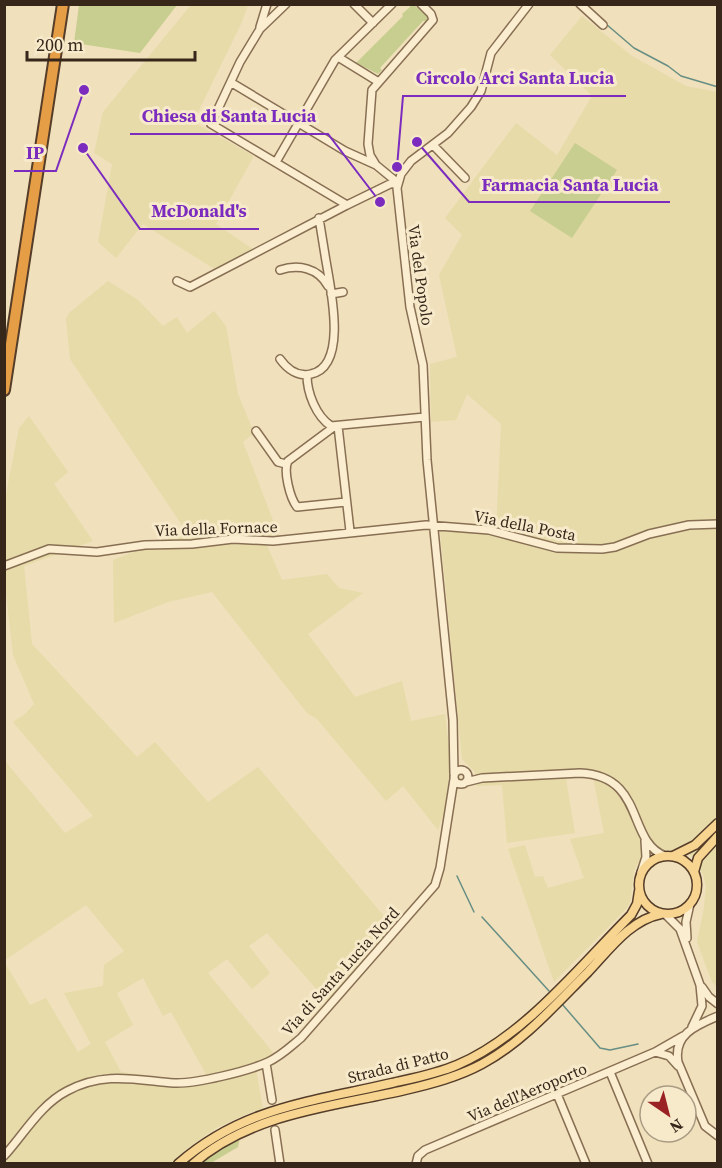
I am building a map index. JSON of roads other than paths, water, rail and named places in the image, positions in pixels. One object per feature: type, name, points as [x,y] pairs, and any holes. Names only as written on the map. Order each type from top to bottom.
[{"type":"highway","points":[[4,341],[56,4]]},
{"type":"highway","points":[[4,390],[63,4]]},
{"type":"main road","points":[[717,823],[695,845],[653,860],[641,872],[638,882],[639,891],[645,904],[663,914],[679,912],[690,904],[697,890],[694,872],[699,858],[717,836]]},
{"type":"main road","points":[[669,856],[684,860],[694,872]]},
{"type":"main road","name":"Strada di Patto","points":[[178,1164],[219,1133],[259,1114],[429,1075],[481,1054],[521,1024],[631,915],[637,904],[639,891]]},
{"type":"main road","name":"Strada di Patto","points":[[193,1164],[231,1137],[263,1123],[429,1084],[461,1074],[482,1064],[510,1046],[538,1021],[629,929],[648,917],[663,914]]},
{"type":"street","points":[[260,29],[267,4]]},
{"type":"street","points":[[286,4],[260,29],[240,62],[211,124],[347,204]]},
{"type":"street","points":[[354,4],[373,23]]},
{"type":"street","points":[[276,162],[338,57],[392,4]]},
{"type":"street","points":[[376,165],[370,155],[367,139],[372,90],[433,20],[432,14],[421,4]]},
{"type":"street","points":[[398,183],[401,174],[411,161],[453,129],[476,101],[491,53],[529,4]]},
{"type":"street","points":[[580,4],[603,25]]},
{"type":"street","points":[[338,57],[378,81]]},
{"type":"street","points":[[232,83],[345,151],[376,165],[398,183]]},
{"type":"street","points":[[433,145],[465,178]]},
{"type":"street","points":[[177,281],[190,287],[347,204],[390,184],[398,183]]},
{"type":"street","name":"Via del Popolo","points":[[398,183],[410,307],[423,365],[432,525]]},
{"type":"street","points":[[280,359],[292,371],[307,375],[324,367],[332,350],[334,322],[319,218]]},
{"type":"street","points":[[280,270],[294,267],[308,268],[322,277],[330,291]]},
{"type":"street","points":[[330,291],[343,292]]},
{"type":"street","points":[[307,375],[310,396],[327,422],[336,426],[425,417]]},
{"type":"street","points":[[286,464],[336,426]]},
{"type":"street","points":[[336,426],[350,531]]},
{"type":"street","points":[[256,431],[278,462],[286,464]]},
{"type":"street","points":[[286,464],[293,500],[297,507],[346,502]]},
{"type":"street","name":"Via della Posta","points":[[432,525],[489,530],[557,548],[576,550],[615,547],[649,534],[689,525],[717,524]]},
{"type":"street","name":"Via della Fornace","points":[[4,566],[49,549],[97,552],[145,544],[192,544],[233,539],[273,541],[350,531],[432,525]]},
{"type":"street","name":"Via di Santa Lucia Nord","points":[[4,1156],[46,1107],[63,1093],[78,1086],[119,1077],[189,1083],[267,1063],[284,1053],[301,1038],[435,885],[440,868],[454,776],[454,758],[453,720],[432,525]]},
{"type":"street","points":[[454,758],[457,765],[465,772],[466,782]]},
{"type":"street","points":[[482,778],[458,770],[454,776],[460,784],[482,778],[580,773],[595,775],[614,785],[627,798],[652,848],[669,856]]},
{"type":"street","points":[[641,872],[646,857],[644,836]]},
{"type":"street","points":[[688,947],[686,922],[690,904]]},
{"type":"street","points":[[663,914],[680,930],[700,985],[702,1006],[692,1028]]},
{"type":"street","points":[[700,985],[708,997],[717,1004]]},
{"type":"street","points":[[692,1028],[717,1016]]},
{"type":"street","name":"Via dell'Aeroporto","points":[[416,1164],[418,1156],[425,1150],[656,1052],[692,1028]]},
{"type":"street","points":[[683,1036],[677,1051],[680,1068],[705,1126],[717,1136]]},
{"type":"street","points":[[656,1052],[669,1056],[680,1068]]},
{"type":"street","points":[[267,1063],[272,1100]]},
{"type":"street","points":[[610,1072],[648,1164]]},
{"type":"street","points":[[557,1094],[586,1164]]},
{"type":"street","points":[[274,1130],[280,1164]]},
{"type":"waterway","points":[[586,4],[598,16]]},
{"type":"waterway","points":[[606,24],[634,48],[668,66],[681,76],[718,87]]},
{"type":"waterway","points":[[457,876],[474,912]]},
{"type":"waterway","points":[[482,917],[549,991]]},
{"type":"waterway","points":[[562,1004],[600,1048],[610,1050],[638,1044]]},
{"type":"place","name":"IP","points":[[84,90]]},
{"type":"place","name":"Farmacia Santa Lucia","points":[[417,142]]},
{"type":"place","name":"McDonald's","points":[[83,148]]},
{"type":"place","name":"Circolo Arci Santa Lucia","points":[[397,167]]},
{"type":"place","name":"Chiesa di Santa Lucia","points":[[380,202]]}]
